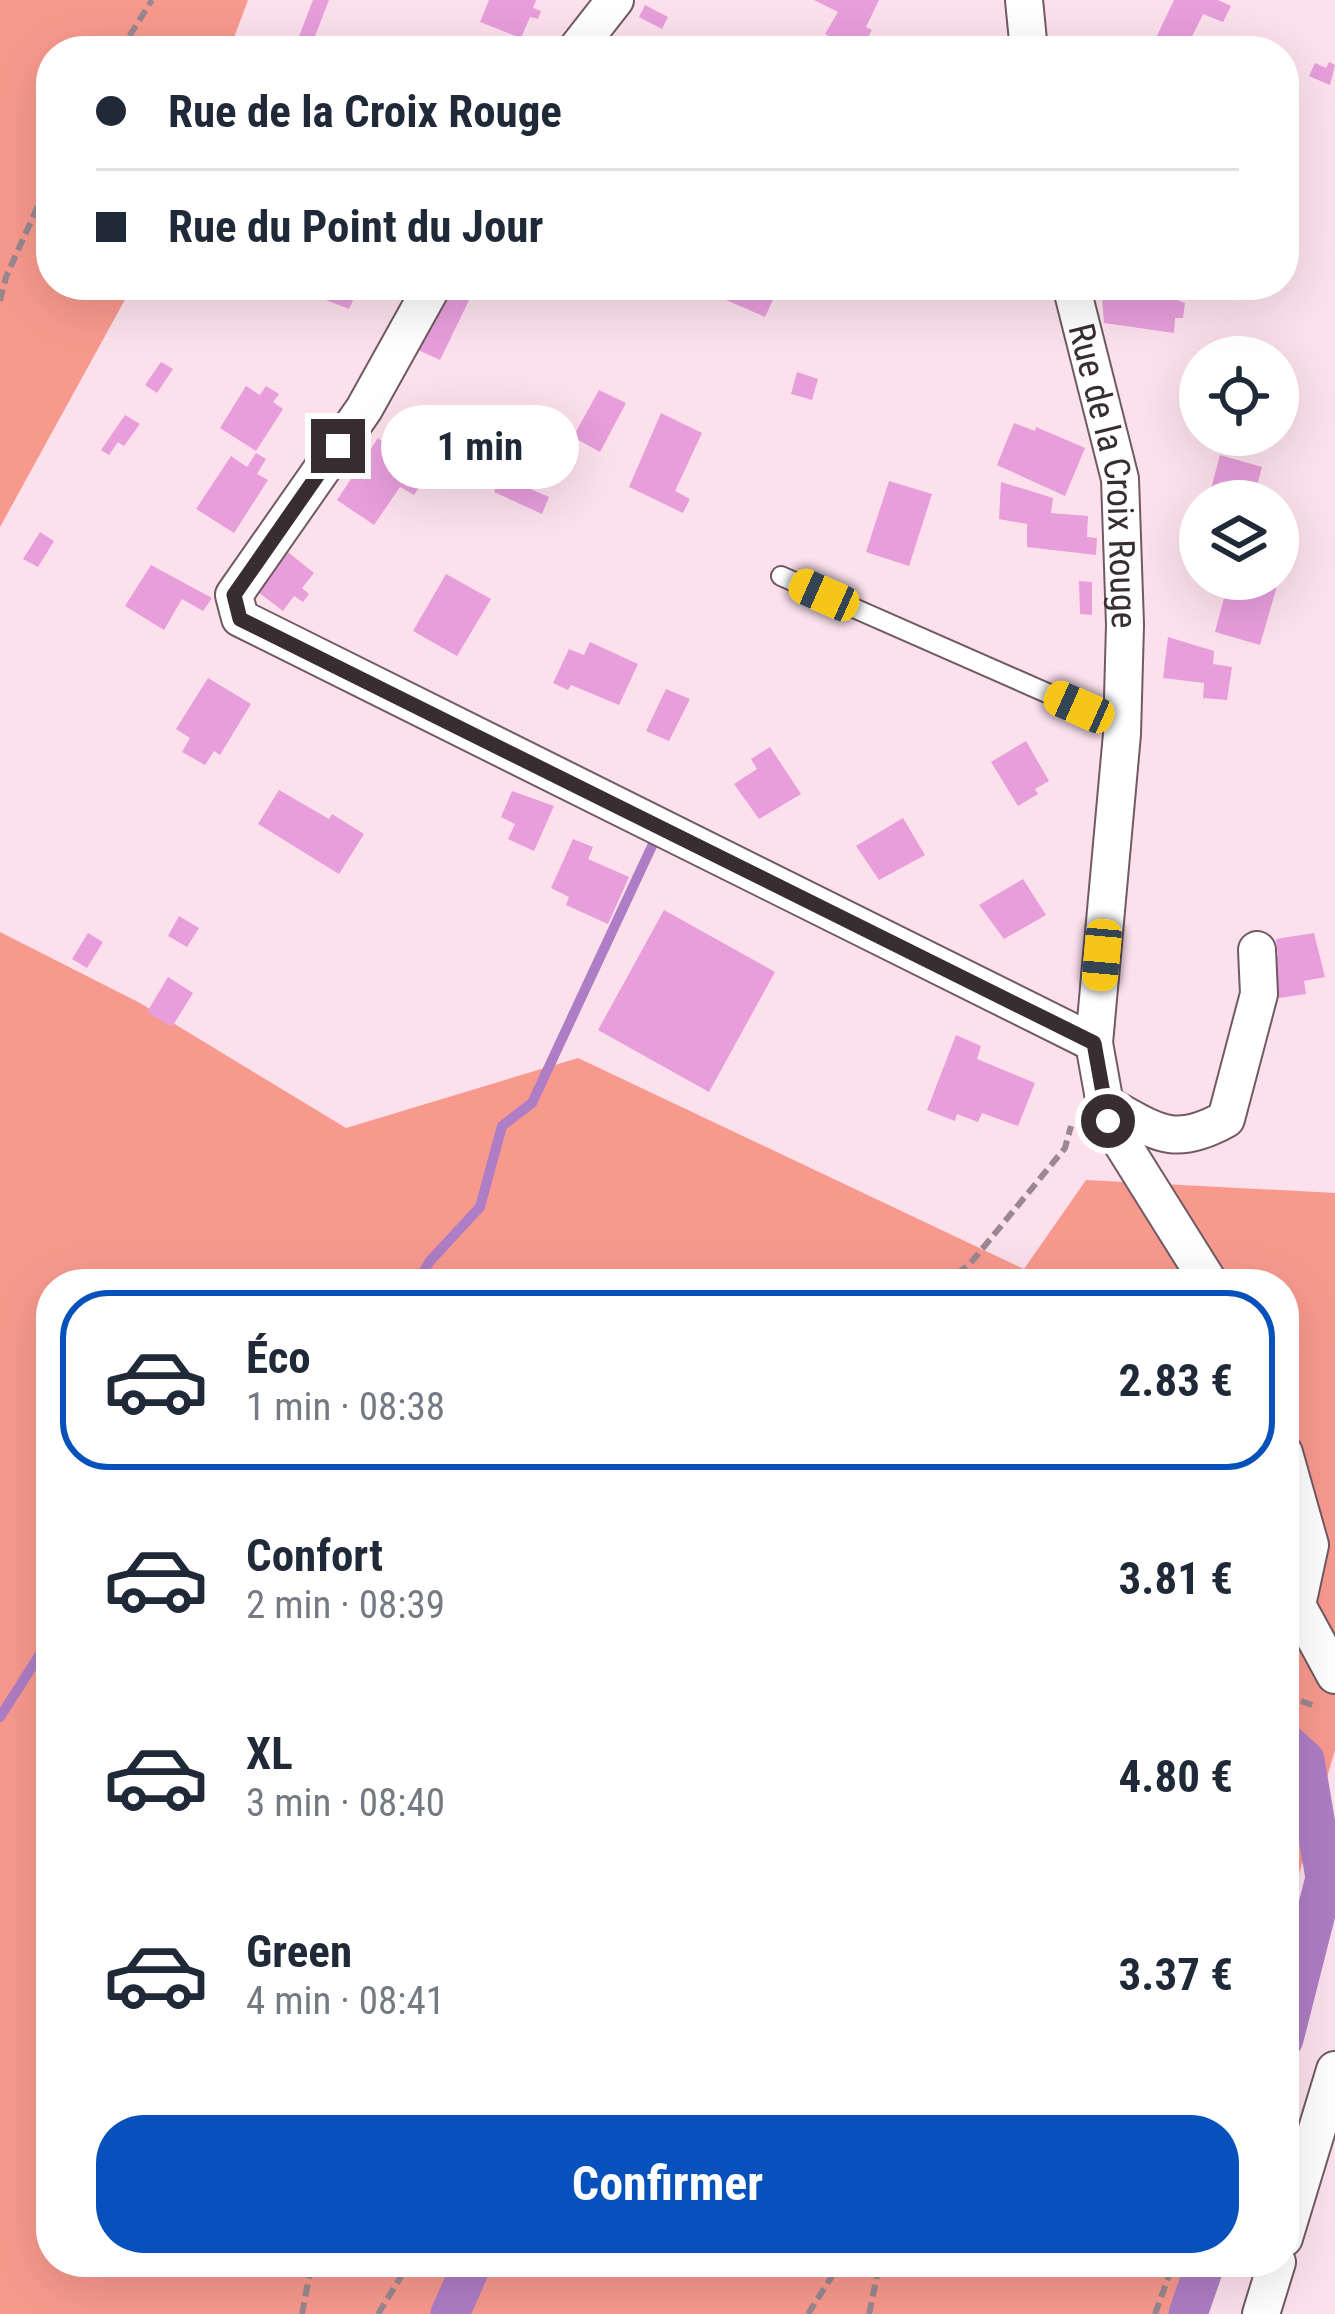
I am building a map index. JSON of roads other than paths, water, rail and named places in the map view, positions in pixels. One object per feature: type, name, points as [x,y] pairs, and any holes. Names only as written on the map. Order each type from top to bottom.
[{"type":"street","points":[[586,36],[615,0]]},
{"type":"street","points":[[1024,0],[1027,36]]},
{"type":"street","points":[[425,300],[364,409],[234,595],[240,619],[1094,1043]]},
{"type":"street","name":"Rue de la Croix Rouge","points":[[1075,300],[1120,479],[1125,625],[1122,726],[1094,1043],[1108,1121],[1201,1269]]},
{"type":"street","points":[[1105,1104],[1160,1134],[1196,1136],[1226,1119],[1259,994],[1257,950]]},
{"type":"street","points":[[1299,1506],[1310,1545],[1299,1596]]},
{"type":"street","points":[[1299,1609],[1335,1675]]},
{"type":"street","points":[[1299,2189],[1335,2070]]},
{"type":"street","points":[[1261,2314],[1272,2277]]},
{"type":"lane","points":[[781,576],[1122,726]]},
{"type":"waterway","points":[[425,1269],[480,1207],[502,1126],[532,1103],[659,831]]},
{"type":"waterway","points":[[0,1717],[36,1661]]},
{"type":"waterway","points":[[1299,1755],[1305,1760],[1325,1878],[1299,1980]]},
{"type":"waterway","points":[[450,2314],[466,2277]]},
{"type":"waterway","points":[[1188,2314],[1201,2277]]}]
